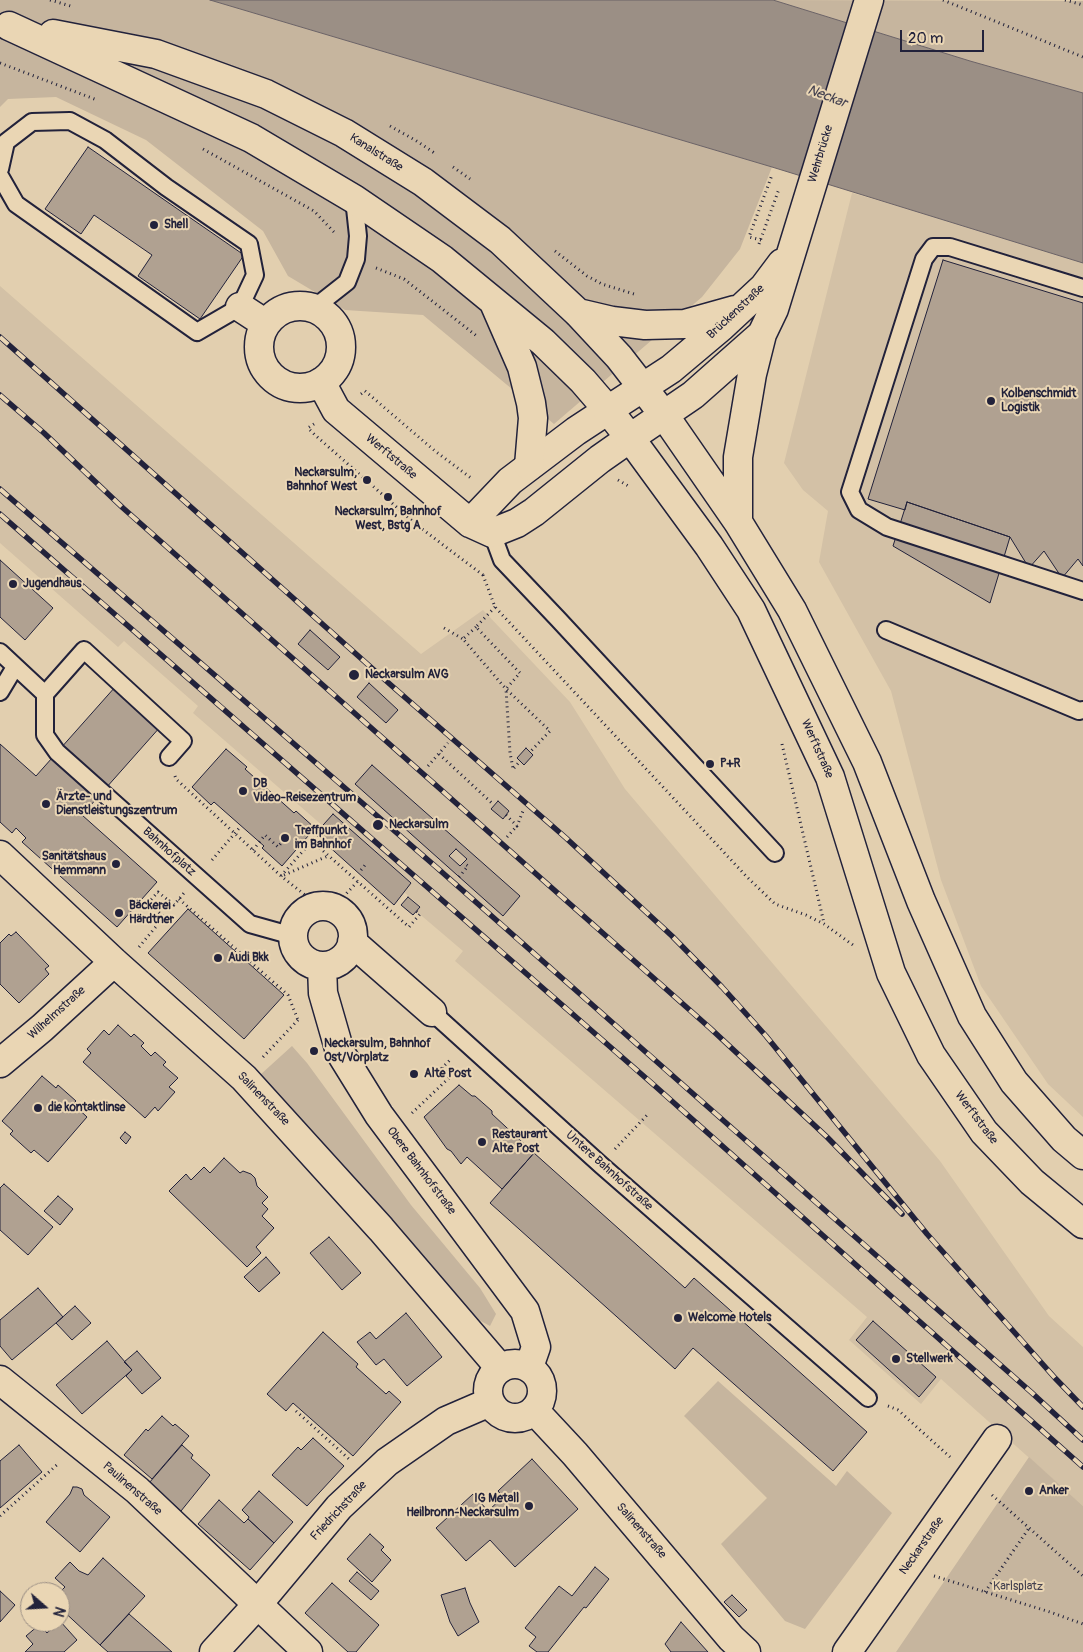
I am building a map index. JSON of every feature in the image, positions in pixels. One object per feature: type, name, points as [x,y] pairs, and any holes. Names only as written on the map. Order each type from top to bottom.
[{"type":"main road","name":"Wehrbrücke","points":[[792,250],[869,0]]},
{"type":"main road","name":"Kanalstraße","points":[[5,25],[251,138],[354,198],[442,258],[543,342],[583,381],[630,438]]},
{"type":"main road","name":"Kanalstraße","points":[[5,25],[156,54],[266,94],[344,134],[422,182],[500,240],[578,313],[619,357],[664,415]]},
{"type":"main road","name":"Brückenstraße","points":[[608,410],[671,369],[744,307],[764,287],[792,250]]},
{"type":"main road","name":"Brückenstraße","points":[[630,438],[693,395],[762,334],[774,309],[792,250]]},
{"type":"main road","points":[[493,299],[522,367],[531,403],[533,418],[529,466]]},
{"type":"main road","points":[[296,306],[314,308],[328,316],[337,328],[341,342],[340,358],[333,372],[321,382],[307,388],[292,387],[277,382],[261,362],[260,336],[266,324],[279,311],[296,306]]},
{"type":"main road","points":[[240,307],[266,324]]},
{"type":"main road","points":[[578,313],[612,321],[645,325],[685,324],[744,307]]},
{"type":"main road","points":[[738,522],[738,457],[752,374],[762,334]]},
{"type":"main road","name":"Werftstraße","points":[[321,382],[336,410],[481,528]]},
{"type":"main road","points":[[481,528],[510,481],[576,431],[608,410]]},
{"type":"main road","points":[[664,415],[738,522],[806,636],[867,762],[921,901],[972,1016],[1014,1082],[1064,1139],[1083,1155]]},
{"type":"main road","points":[[481,528],[517,523],[630,438]]},
{"type":"main road","name":"Werftstraße","points":[[630,438],[709,546],[751,610],[830,777],[891,973],[931,1055],[984,1132],[1032,1182],[1083,1224]]},
{"type":"main road","name":"Salinenstraße","points":[[0,855],[118,966],[244,1078],[381,1229],[500,1368]]},
{"type":"main road","points":[[326,907],[345,916],[352,928],[352,942],[348,952],[341,959],[332,964],[322,966],[311,963],[301,957],[295,947],[293,936],[296,922],[306,911],[326,907]]},
{"type":"main road","name":"Untere Bahnhofstraße","points":[[352,942],[396,990],[432,1012]]},
{"type":"main road","name":"Wilhelmstraße","points":[[0,1063],[118,966]]},
{"type":"main road","name":"Obere Bahnhofstraße","points":[[322,966],[323,993],[340,1052],[379,1115],[525,1311],[536,1347],[529,1367]]},
{"type":"main road","points":[[509,1364],[520,1364],[529,1367],[538,1376],[542,1388],[540,1400],[534,1410],[523,1417],[510,1418],[498,1412],[490,1402],[488,1390],[491,1377],[500,1368],[509,1364]]},
{"type":"main road","name":"Paulinenstraße","points":[[0,1380],[137,1490],[308,1652]]},
{"type":"main road","name":"Friedrichstraße","points":[[214,1652],[258,1605],[339,1507],[387,1462],[446,1421],[490,1402]]},
{"type":"main road","name":"Salinenstraße","points":[[534,1410],[575,1454],[731,1638],[746,1652]]},
{"type":"main road","name":"Neckarstraße","points":[[847,1652],[997,1439]]},
{"type":"lane","points":[[0,169],[6,142],[32,122],[70,121],[105,140],[166,187],[249,244],[255,275],[240,307],[196,332],[16,204],[0,176]]},
{"type":"lane","points":[[314,308],[347,282],[356,259],[358,236],[354,198]]},
{"type":"lane","points":[[1083,288],[950,247],[933,247],[924,259],[850,492],[859,510],[887,527],[1083,591]]},
{"type":"lane","points":[[481,528],[502,560],[774,853]]},
{"type":"lane","points":[[886,630],[1079,711],[1083,710]]},
{"type":"lane","points":[[0,652],[45,694],[84,650],[184,741],[168,757]]},
{"type":"lane","points":[[0,692],[15,667]]},
{"type":"lane","name":"Bahnhofplatz","points":[[45,694],[45,735],[57,752],[250,924],[293,936]]},
{"type":"lane","name":"Untere Bahnhofstraße","points":[[432,1012],[601,1165],[868,1398]]},
{"type":"path","points":[[943,0],[1083,56]]},
{"type":"path","points":[[1065,0],[1083,5]]},
{"type":"path","points":[[0,62],[101,102]]},
{"type":"path","points":[[197,146],[314,211],[333,230],[340,252],[404,279],[479,338]]},
{"type":"path","points":[[758,247],[761,240],[749,236],[772,175]]},
{"type":"path","points":[[617,479],[636,491]]},
{"type":"path","points":[[463,639],[495,607]]},
{"type":"path","points":[[476,627],[520,673],[506,689],[510,753],[513,768],[520,761]]},
{"type":"path","points":[[444,628],[463,639],[506,689],[550,731],[530,752]]},
{"type":"path","points":[[781,740],[824,924]]},
{"type":"path","points":[[428,766],[448,743]]},
{"type":"path","points":[[439,754],[494,805]]},
{"type":"path","points":[[168,757],[176,779],[281,876],[326,907],[358,882]]},
{"type":"path","points":[[507,837],[517,826],[523,811]]},
{"type":"path","points":[[506,815],[517,826]]},
{"type":"path","points":[[209,863],[241,826]]},
{"type":"path","points":[[281,876],[324,827]]},
{"type":"path","points":[[252,850],[265,835],[278,847],[286,838]]},
{"type":"path","points":[[312,842],[409,928],[420,914],[416,911]]},
{"type":"path","points":[[281,876],[328,856]]},
{"type":"path","points":[[459,877],[468,866],[464,862]]},
{"type":"path","points":[[361,870],[364,865]]},
{"type":"path","points":[[118,966],[164,917],[148,904],[158,892],[174,905],[179,899],[288,995],[298,1020],[244,1078]]},
{"type":"path","points":[[392,1132],[452,1076],[442,1068]]},
{"type":"path","points":[[601,1165],[649,1113]]},
{"type":"path","points":[[868,1398],[898,1410],[1083,1576]]},
{"type":"path","points":[[296,1411],[370,1478]]},
{"type":"path","points":[[0,1516],[80,1444]]},
{"type":"path","points":[[985,1592],[1029,1528]]},
{"type":"path","points":[[907,1567],[1083,1624]]},
{"type":"shaded area","points":[[852,193],[1083,263],[1083,1117],[1048,1084],[981,986],[941,880],[891,691],[819,562],[828,511],[803,490],[784,463]]},
{"type":"shaded area","points":[[0,286],[421,654],[483,610],[570,702],[625,789],[940,1161],[1049,1316],[1083,1347],[1083,1506],[941,1379],[921,1404],[849,1340],[867,1317],[455,961],[463,951],[416,911],[420,906],[372,864],[369,866],[193,713],[198,706],[124,641],[118,647],[0,543]]},
{"type":"green space","points":[[0,0],[210,0],[772,167],[740,249],[702,297],[554,424],[423,315],[345,310],[288,276],[263,231],[146,140],[56,97],[8,99],[0,107]]},
{"type":"green space","points":[[773,0],[1083,1],[1083,93],[970,61]]},
{"type":"green space","points":[[292,1046],[307,1063],[411,1205],[480,1288],[496,1314],[490,1326],[477,1319],[471,1325],[455,1293],[392,1220],[260,1075]]},
{"type":"green space","points":[[718,1381],[836,1486],[847,1471],[892,1513],[805,1629],[785,1621],[721,1544],[767,1498],[684,1416]]},
{"type":"green space","name":"Karlsplatz","points":[[1029,1457],[1083,1506],[1083,1652],[896,1652]]},
{"type":"water","name":"Neckar","points":[[210,0],[773,0],[970,61],[1083,93],[1083,263],[772,167]]},
{"type":"building","name":"Shell","points":[[88,147],[244,255],[200,319],[138,276],[152,255],[94,215],[81,234],[45,209]]},
{"type":"building","name":"Kolbenschmidt Logistik","points":[[943,260],[1083,303],[1083,566],[1078,559],[1062,578],[1044,551],[1029,568],[1010,537],[907,502],[905,510],[868,499]]},
{"type":"building","points":[[907,502],[1010,537],[990,603],[893,546]]},
{"type":"building","name":"Jugendhaus","points":[[0,560],[53,608],[25,640],[0,617]]},
{"type":"building","points":[[310,630],[340,657],[328,670],[298,644]]},
{"type":"building","points":[[369,683],[398,710],[386,723],[357,697]]},
{"type":"building","name":"Ärzte- und Dienstleistungszentrum","points":[[116,686],[161,726],[82,815],[157,882],[117,927],[22,842],[26,838],[16,828],[12,833],[0,822],[0,744],[36,776]]},
{"type":"building","points":[[526,748],[533,755],[524,765],[517,758]]},
{"type":"building","points":[[226,749],[247,767],[245,769],[294,813],[296,811],[315,828],[282,866],[262,848],[264,846],[214,802],[211,805],[192,787]]},
{"type":"building","points":[[372,765],[520,896],[503,916],[355,784]]},
{"type":"building","points":[[498,801],[509,811],[503,819],[491,809]]},
{"type":"building","points":[[333,814],[411,883],[394,905],[315,834]]},
{"type":"building","points":[[456,849],[467,859],[460,866],[449,856]]},
{"type":"building","points":[[408,897],[420,907],[413,915],[401,905]]},
{"type":"building","points":[[188,909],[284,995],[244,1039],[148,953]]},
{"type":"building","points":[[16,932],[49,966],[45,969],[49,974],[19,1003],[0,984],[0,943],[9,934],[11,936]]},
{"type":"building","points":[[118,1025],[131,1037],[134,1034],[144,1043],[141,1046],[151,1056],[155,1052],[166,1062],[163,1065],[178,1078],[169,1087],[175,1092],[158,1111],[155,1107],[145,1118],[83,1062],[91,1053],[87,1049],[104,1030],[109,1035]]},
{"type":"building","points":[[42,1076],[56,1088],[58,1085],[76,1101],[73,1104],[87,1117],[48,1162],[34,1150],[31,1153],[10,1134],[13,1131],[2,1121]]},
{"type":"building","name":"Restaurant Alte Post","points":[[459,1085],[492,1111],[492,1114],[534,1153],[502,1189],[467,1157],[461,1164],[451,1151],[447,1149],[424,1117]]},
{"type":"building","points":[[125,1132],[131,1137],[126,1144],[120,1138]]},
{"type":"building","name":"Welcome Hotels","points":[[534,1153],[685,1288],[694,1278],[867,1432],[833,1471],[693,1348],[675,1369],[490,1203]]},
{"type":"building","points":[[224,1158],[240,1173],[243,1171],[251,1174],[255,1178],[257,1186],[268,1197],[262,1203],[268,1209],[262,1216],[274,1228],[256,1247],[261,1253],[247,1267],[169,1191],[186,1174],[191,1180],[204,1167],[210,1173]]},
{"type":"building","points":[[4,1184],[53,1227],[28,1255],[0,1230],[0,1188]]},
{"type":"building","points":[[58,1196],[73,1209],[60,1225],[44,1211]]},
{"type":"building","points":[[329,1237],[361,1273],[342,1290],[310,1253]]},
{"type":"building","points":[[266,1257],[280,1273],[259,1292],[244,1277]]},
{"type":"building","points":[[38,1288],[63,1317],[12,1360],[0,1346],[0,1320]]},
{"type":"building","points":[[75,1306],[91,1323],[72,1340],[56,1323]]},
{"type":"building","points":[[406,1313],[442,1357],[407,1386],[384,1359],[376,1365],[357,1342],[370,1332],[376,1339]]},
{"type":"building","name":"Stellwerk","points":[[873,1321],[936,1377],[919,1397],[856,1340]]},
{"type":"building","points":[[323,1332],[358,1364],[356,1367],[386,1394],[389,1391],[401,1402],[353,1456],[293,1403],[286,1411],[267,1394]]},
{"type":"building","points":[[107,1341],[132,1370],[82,1414],[56,1385]]},
{"type":"building","points":[[137,1351],[161,1378],[142,1394],[126,1376],[132,1370],[124,1362]]},
{"type":"building","points":[[162,1416],[189,1436],[152,1479],[124,1455],[146,1429],[148,1431]]},
{"type":"building","points":[[313,1438],[344,1466],[307,1506],[272,1475],[298,1447],[301,1450]]},
{"type":"building","points":[[19,1445],[42,1472],[0,1508],[0,1461]]},
{"type":"building","points":[[182,1445],[193,1455],[191,1458],[210,1475],[181,1511],[149,1483]]},
{"type":"building","points":[[532,1459],[578,1509],[515,1567],[490,1540],[466,1561],[436,1528],[473,1494],[488,1511],[503,1497],[498,1491]]},
{"type":"building","points":[[73,1487],[82,1489],[84,1495],[110,1517],[80,1552],[46,1522],[70,1494]]},
{"type":"building","points":[[259,1491],[293,1522],[274,1543],[248,1519],[249,1517],[242,1510]]},
{"type":"building","points":[[219,1500],[244,1523],[248,1519],[274,1543],[250,1570],[198,1524]]},
{"type":"building","points":[[370,1534],[384,1547],[381,1550],[391,1560],[372,1582],[347,1559]]},
{"type":"building","points":[[103,1558],[145,1596],[100,1645],[70,1617],[70,1582],[59,1582],[55,1578],[70,1562],[79,1571],[88,1575]]},
{"type":"building","points":[[595,1567],[609,1579],[586,1608],[584,1607],[548,1652],[537,1652],[529,1646],[536,1637],[525,1628],[559,1586],[572,1596]]},
{"type":"building","points":[[357,1572],[379,1591],[371,1600],[349,1581]]},
{"type":"building","points":[[332,1583],[379,1625],[356,1652],[348,1652],[305,1613]]},
{"type":"building","points":[[465,1588],[479,1622],[458,1636],[450,1622],[441,1595]]},
{"type":"building","points":[[0,1591],[15,1605],[0,1622]]},
{"type":"building","points":[[732,1595],[747,1610],[739,1617],[724,1602]]},
{"type":"building","points":[[129,1614],[172,1652],[108,1652],[100,1645]]},
{"type":"building","points":[[681,1622],[708,1652],[671,1652],[665,1644]]},
{"type":"building","points":[[31,1632],[70,1632],[77,1640],[64,1652],[25,1652],[33,1644],[26,1636]]},
{"type":"railway","points":[[0,337],[392,686],[566,838],[672,936],[722,987],[766,1036],[927,1234],[1083,1407]]},
{"type":"railway","points":[[0,395],[44,433],[123,508],[710,1028],[827,1137],[902,1214]]},
{"type":"railway","points":[[0,489],[435,866],[1083,1440]]},
{"type":"railway","points":[[0,514],[655,1086],[1083,1467]]},
{"type":"place","name":"Shell","points":[[154,225]]},
{"type":"place","name":"Kolbenschmidt Logistik","points":[[991,401]]},
{"type":"place","name":"Neckarsulm, Bahnhof West","points":[[367,480]]},
{"type":"place","name":"Neckarsulm, Bahnhof West, Bstg A","points":[[388,497]]},
{"type":"place","name":"Jugendhaus","points":[[13,584]]},
{"type":"place","name":"Neckarsulm AVG","points":[[354,675]]},
{"type":"place","name":"P+R","points":[[710,764]]},
{"type":"place","name":"DB Video-Reisezentrum","points":[[243,791]]},
{"type":"place","name":"Ärzte- und Dienstleistungszentrum","points":[[46,804]]},
{"type":"place","name":"Neckarsulm","points":[[378,825]]},
{"type":"place","name":"Treffpunkt im Bahnhof","points":[[285,838]]},
{"type":"place","name":"Sanitätshaus Hemmann","points":[[116,864]]},
{"type":"place","name":"Bäckerei Härdtner","points":[[119,913]]},
{"type":"place","name":"Audi Bkk","points":[[218,958]]},
{"type":"place","name":"Neckarsulm, Bahnhof Ost/Vorplatz","points":[[314,1051]]},
{"type":"place","name":"Alte Post","points":[[414,1074]]},
{"type":"place","name":"die kontaktlinse","points":[[38,1108]]},
{"type":"place","name":"Restaurant Alte Post","points":[[482,1142]]},
{"type":"place","name":"Welcome Hotels","points":[[678,1318]]},
{"type":"place","name":"Stellwerk","points":[[896,1359]]},
{"type":"place","name":"Anker","points":[[1029,1491]]},
{"type":"place","name":"IG Metall Heilbronn-Neckarsulm","points":[[529,1506]]}]
